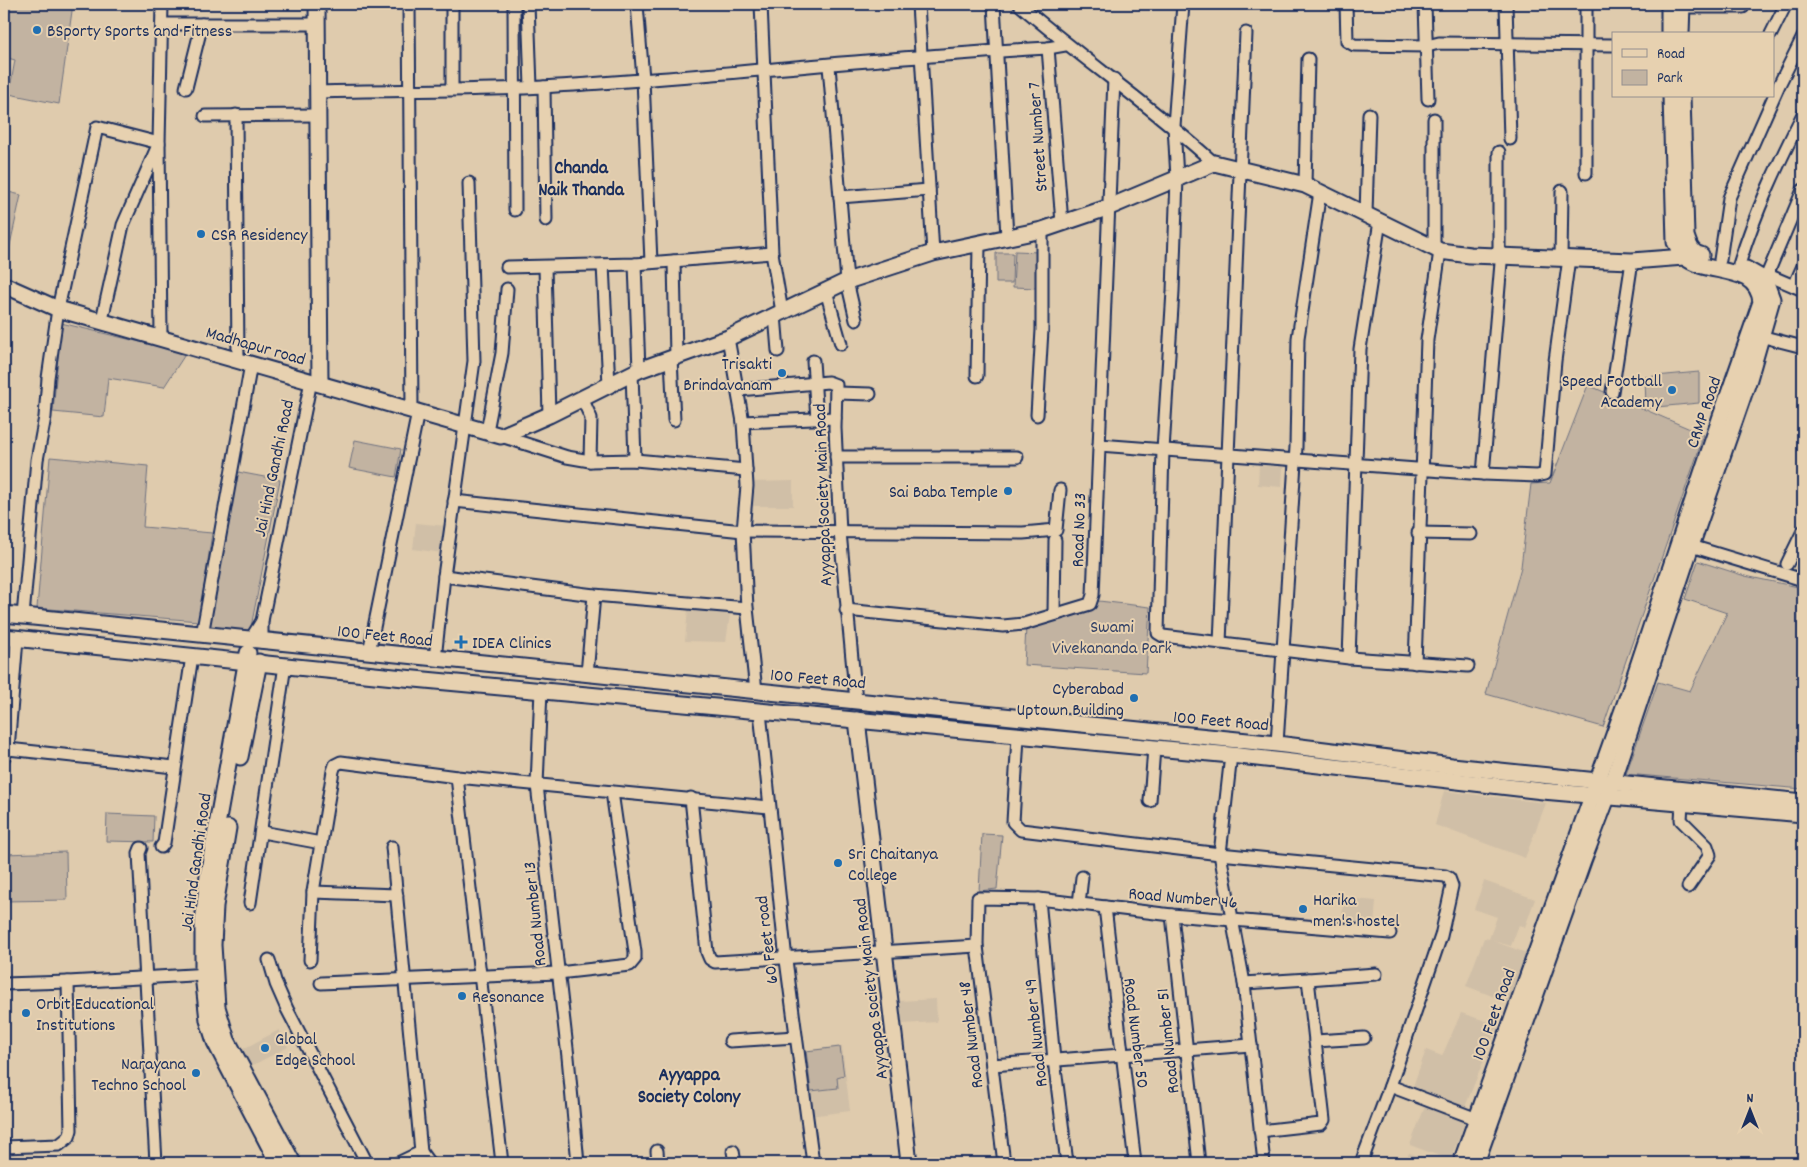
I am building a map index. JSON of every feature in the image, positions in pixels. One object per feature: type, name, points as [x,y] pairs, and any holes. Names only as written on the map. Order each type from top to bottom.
[{"type":"main road","points":[[315,382],[319,115],[317,4]]},
{"type":"main road","points":[[1670,32],[1678,5]]},
{"type":"main road","points":[[1678,5],[1682,32]]},
{"type":"main road","points":[[494,434],[549,415],[636,371],[728,338],[846,281],[933,253],[1062,224],[1107,208],[1214,163],[1306,185],[1437,249],[1499,256],[1632,261],[1684,257],[1675,242],[1670,98]]},
{"type":"main road","points":[[1682,98],[1686,236],[1690,248],[1696,254],[1739,265],[1766,277]]},
{"type":"main road","name":"CRMP Road","points":[[1603,788],[1761,302],[1758,288],[1748,280],[1735,273],[1697,265],[1684,257]]},
{"type":"main road","name":"CRMP Road","points":[[1603,788],[1749,380],[1772,299],[1766,277]]},
{"type":"main road","name":"Madhapur road","points":[[4,285],[58,309],[102,320],[494,434]]},
{"type":"main road","name":"100 Feet Road","points":[[4,614],[1278,744],[1452,766],[1603,788]]},
{"type":"main road","points":[[123,649],[126,627]]},
{"type":"main road","name":"100 Feet Road","points":[[10,638],[1018,737],[1231,755],[1543,790],[1603,788]]},
{"type":"main road","name":"Jai Hind Gandhi Road","points":[[256,641],[214,906],[208,974],[208,1020],[215,1042],[278,1163]]},
{"type":"main road","name":"Ayyappa Society Main Road","points":[[857,720],[909,1163]]},
{"type":"main road","points":[[1068,741],[1069,724]]},
{"type":"main road","points":[[1603,788],[1803,802]]},
{"type":"main road","points":[[1603,788],[1682,803],[1803,814]]},
{"type":"main road","name":"100 Feet Road","points":[[1461,1163],[1603,788]]},
{"type":"main road","name":"100 Feet Road","points":[[1476,1163],[1603,788]]},
{"type":"main road","name":"Jai Hind Gandhi Road","points":[[208,974],[227,1040],[293,1163]]},
{"type":"street","points":[[161,337],[159,143],[162,4]]},
{"type":"street","points":[[369,652],[415,411],[409,4]]},
{"type":"street","points":[[452,4],[452,89]]},
{"type":"street","points":[[514,4],[515,210]]},
{"type":"street","points":[[528,4],[531,87]]},
{"type":"street","points":[[637,4],[643,79],[651,262]]},
{"type":"street","points":[[761,4],[772,252],[779,313],[778,352]]},
{"type":"street","points":[[918,4],[933,253]]},
{"type":"street","points":[[994,4],[995,51],[1007,237]]},
{"type":"street","points":[[1019,4],[1065,45],[1114,79],[1174,126],[1214,163]]},
{"type":"street","points":[[1183,4],[1174,126],[1177,178],[1173,291],[1163,450],[1156,624],[1158,633],[1163,636],[1349,658],[1468,666]]},
{"type":"street","points":[[1346,4],[1345,34],[1347,41],[1354,45],[1427,46],[1439,43],[1612,46]]},
{"type":"street","points":[[1425,4],[1428,100]]},
{"type":"street","points":[[1506,4],[1510,139]]},
{"type":"street","points":[[1586,4],[1586,173]]},
{"type":"street","points":[[1772,32],[1786,4]]},
{"type":"street","points":[[1678,5],[1743,7]]},
{"type":"street","points":[[162,24],[317,24]]},
{"type":"street","points":[[186,88],[202,24]]},
{"type":"street","points":[[1220,643],[1246,33]]},
{"type":"street","points":[[1776,84],[1803,37]]},
{"type":"street","points":[[319,92],[544,87],[829,66],[921,55],[1048,48],[1065,45]]},
{"type":"street","name":"Street Number 7","points":[[1048,48],[1062,224]]},
{"type":"street","points":[[1306,185],[1308,59]]},
{"type":"street","points":[[829,66],[846,281],[856,320]]},
{"type":"street","name":"Road No 33","points":[[846,610],[1003,626],[1024,624],[1054,613],[1085,607],[1090,604],[1094,594],[1107,208],[1114,79]]},
{"type":"street","points":[[544,87],[546,220]]},
{"type":"street","points":[[1720,260],[1729,198],[1770,98]]},
{"type":"street","points":[[1349,658],[1360,349],[1373,217],[1368,114]]},
{"type":"street","points":[[1739,265],[1751,225],[1803,114]]},
{"type":"street","points":[[202,635],[245,362],[236,115]]},
{"type":"street","points":[[205,116],[319,115]]},
{"type":"street","points":[[1415,663],[1418,533],[1427,340],[1437,249],[1434,119]]},
{"type":"street","points":[[23,616],[37,460],[58,309],[97,127],[159,143]]},
{"type":"street","points":[[102,320],[122,225],[159,143]]},
{"type":"street","points":[[1482,474],[1501,263],[1499,256],[1499,152]]},
{"type":"street","points":[[435,659],[444,576],[474,361],[475,339],[469,183]]},
{"type":"street","points":[[840,197],[929,190]]},
{"type":"street","points":[[1803,190],[1766,277],[1799,288],[1803,266]]},
{"type":"street","points":[[1099,445],[1356,466],[1482,474],[1537,476],[1545,474],[1565,258],[1562,191]]},
{"type":"street","points":[[1278,744],[1294,461],[1298,338],[1320,192]]},
{"type":"street","points":[[1037,415],[1042,330],[1042,230]]},
{"type":"street","points":[[977,376],[979,243]]},
{"type":"street","points":[[507,267],[635,264],[772,252]]},
{"type":"street","points":[[674,261],[674,420]]},
{"type":"street","points":[[1612,392],[1632,261]]},
{"type":"street","points":[[635,264],[635,460]]},
{"type":"street","points":[[603,265],[608,385]]},
{"type":"street","points":[[545,267],[549,415]]},
{"type":"street","points":[[507,289],[494,434],[558,454],[590,461],[635,460],[746,470]]},
{"type":"street","points":[[826,291],[841,344]]},
{"type":"street","points":[[1760,336],[1803,347]]},
{"type":"street","points":[[728,338],[739,390],[743,422],[746,470],[743,531],[747,608],[756,691]]},
{"type":"street","points":[[813,361],[816,384],[816,419]]},
{"type":"street","name":"Jai Hind Gandhi Road","points":[[256,641],[315,382]]},
{"type":"street","name":"Ayyappa Society Main Road","points":[[739,390],[834,383],[837,393],[835,418],[840,532],[856,701]]},
{"type":"street","points":[[837,393],[870,394]]},
{"type":"street","points":[[582,398],[591,418],[590,461]]},
{"type":"street","points":[[743,422],[835,418]]},
{"type":"street","points":[[836,457],[1017,457]]},
{"type":"street","points":[[454,501],[743,531],[1023,534],[1056,530],[1060,490]]},
{"type":"street","points":[[1787,564],[1803,531]]},
{"type":"street","points":[[1418,533],[1471,534]]},
{"type":"street","points":[[1054,613],[1056,540]]},
{"type":"street","points":[[1690,546],[1803,580]]},
{"type":"street","points":[[444,576],[594,594],[747,608]]},
{"type":"street","points":[[587,674],[594,594]]},
{"type":"street","points":[[10,638],[6,753],[174,767]]},
{"type":"street","points":[[161,846],[164,843],[192,656]]},
{"type":"street","points":[[250,903],[262,832],[285,665]]},
{"type":"street","name":"Road Number 13","points":[[541,690],[537,785],[578,1163]]},
{"type":"street","name":"60 Feet road","points":[[760,712],[786,960],[813,1163]]},
{"type":"street","points":[[1018,737],[1013,822],[1021,830],[1220,854],[1449,878],[1452,886],[1441,936],[1390,1086],[1361,1163]]},
{"type":"street","points":[[1150,801],[1154,748]]},
{"type":"street","points":[[1231,755],[1220,854],[1234,919],[1244,983],[1264,1163]]},
{"type":"street","points":[[310,960],[313,892],[333,771],[340,762],[457,777],[769,807]]},
{"type":"street","points":[[457,777],[502,1163]]},
{"type":"street","points":[[321,984],[558,973],[630,965],[635,959],[612,792]]},
{"type":"street","points":[[691,798],[710,959],[720,963],[786,960],[977,946]]},
{"type":"street","points":[[1682,803],[1681,820],[1707,846],[1710,855],[1688,886]]},
{"type":"street","points":[[262,832],[321,843]]},
{"type":"street","points":[[392,847],[403,981],[421,1152],[429,1163]]},
{"type":"street","points":[[141,848],[139,852],[156,1163]]},
{"type":"street","points":[[1079,904],[1082,877]]},
{"type":"street","points":[[313,892],[397,895]]},
{"type":"street","name":"Road Number 46","points":[[976,902],[980,897],[1039,899],[1172,914],[1390,933]]},
{"type":"street","name":"Road Number 49","points":[[1039,899],[1054,1060],[1067,1163]]},
{"type":"street","name":"Road Number 48","points":[[976,902],[977,946],[1004,1163]]},
{"type":"street","name":"Road Number 50","points":[[1105,907],[1135,1163]]},
{"type":"street","name":"Road Number 51","points":[[1172,914],[1198,1163]]},
{"type":"street","points":[[268,960],[287,1008],[367,1163]]},
{"type":"street","points":[[4,984],[208,974]]},
{"type":"street","points":[[1244,983],[1376,974]]},
{"type":"street","points":[[1260,1132],[1321,1124],[1324,1121],[1308,979]]},
{"type":"street","points":[[4,1148],[59,1145],[69,1137],[71,1130],[68,982]]},
{"type":"street","points":[[730,1041],[796,1038]]},
{"type":"street","points":[[1314,1040],[1364,1038]]},
{"type":"street","points":[[992,1065],[1251,1046]]},
{"type":"street","points":[[1390,1086],[1477,1119]]},
{"type":"street","points":[[657,1151],[658,1163]]},
{"type":"street","points":[[734,1151],[735,1163]]},
{"type":"street","points":[[398,1163],[421,1152]]},
{"type":"shaded area","points":[[1259,465],[1283,467],[1282,487],[1258,485]]},
{"type":"shaded area","points":[[793,481],[793,506],[751,506],[751,482]]},
{"type":"shaded area","points":[[416,523],[446,526],[443,553],[413,549]]},
{"type":"shaded area","points":[[688,609],[730,614],[726,642],[685,641]]},
{"type":"shaded area","points":[[1444,791],[1546,803],[1525,858],[1435,825]]},
{"type":"shaded area","points":[[1484,881],[1535,899],[1525,927],[1519,925],[1511,946],[1493,941],[1529,954],[1508,1002],[1466,986],[1484,938],[1489,939],[1497,917],[1474,909]]},
{"type":"shaded area","points":[[1344,898],[1376,901],[1374,926],[1341,923]]},
{"type":"shaded area","points":[[936,999],[937,1022],[901,1024],[900,1001]]},
{"type":"shaded area","points":[[1461,1013],[1498,1025],[1465,1107],[1412,1089],[1426,1050],[1442,1056]]},
{"type":"shaded area","name":"Global Edge School","points":[[279,1030],[288,1047],[251,1066],[243,1049]]},
{"type":"shaded area","points":[[842,1046],[850,1111],[809,1116],[801,1051]]},
{"type":"shaded area","points":[[1426,1104],[1466,1120],[1450,1160],[1410,1145]]},
{"type":"shaded area","points":[[1409,1153],[1438,1163],[1405,1163]]},
{"type":"green space","name":"BSporty Sports and Fitness","points":[[4,4],[73,4],[59,104],[9,94],[15,60],[4,57]]},
{"type":"green space","points":[[4,191],[21,195],[4,272]]},
{"type":"green space","points":[[1015,251],[1039,252],[1037,288],[1013,287]]},
{"type":"green space","points":[[996,253],[1013,253],[1012,283],[996,283]]},
{"type":"green space","points":[[61,323],[186,353],[164,387],[108,378],[104,417],[53,412]]},
{"type":"green space","name":"Speed Football Academy","points":[[1699,372],[1699,403],[1646,408],[1645,377]]},
{"type":"green space","points":[[1588,385],[1704,435],[1603,727],[1486,694],[1521,567],[1531,484],[1550,483]]},
{"type":"green space","points":[[355,440],[401,449],[396,477],[349,468]]},
{"type":"green space","points":[[50,457],[148,466],[143,527],[212,533],[199,621],[37,608]]},
{"type":"green space","points":[[238,472],[280,480],[250,632],[208,628]]},
{"type":"green space","points":[[1698,561],[1745,576],[1803,588],[1803,789],[1626,774],[1658,682],[1690,691],[1727,613],[1685,599]]},
{"type":"green space","name":"Swami Vivekananda Park","points":[[1099,601],[1150,607],[1146,673],[1024,665],[1026,627],[1090,610]]},
{"type":"green space","points":[[107,814],[154,816],[153,842],[106,841]]},
{"type":"green space","points":[[982,834],[1002,835],[997,889],[979,891]]},
{"type":"green space","points":[[66,852],[67,900],[4,901],[4,854]]},
{"type":"green space","points":[[840,1047],[844,1075],[837,1077],[838,1088],[811,1091],[806,1051]]},
{"type":"place","name":"BSporty Sports and Fitness","points":[[37,30]]},
{"type":"place","name":"CSR Residency","points":[[201,234]]},
{"type":"place","name":"Trisakti Brindavanam","points":[[782,373]]},
{"type":"place","name":"Speed Football Academy","points":[[1672,390]]},
{"type":"place","name":"Sai Baba Temple","points":[[1008,491]]},
{"type":"place","name":"IDEA Clinics","points":[[461,642]]},
{"type":"place","name":"Cyberabad Uptown Building","points":[[1134,698]]},
{"type":"place","name":"Sri Chaitanya College","points":[[838,863]]},
{"type":"place","name":"Harika men's hostel","points":[[1303,909]]},
{"type":"place","name":"Resonance","points":[[462,996]]},
{"type":"place","name":"Orbit Educational Institutions","points":[[26,1013]]},
{"type":"place","name":"Global Edge School","points":[[265,1048]]},
{"type":"place","name":"Narayana Techno School","points":[[196,1073]]},
{"type":"district","name":"Chanda Naik Thanda","points":[[581,177]]},
{"type":"district","name":"Ayyappa Society Colony","points":[[689,1084]]}]
